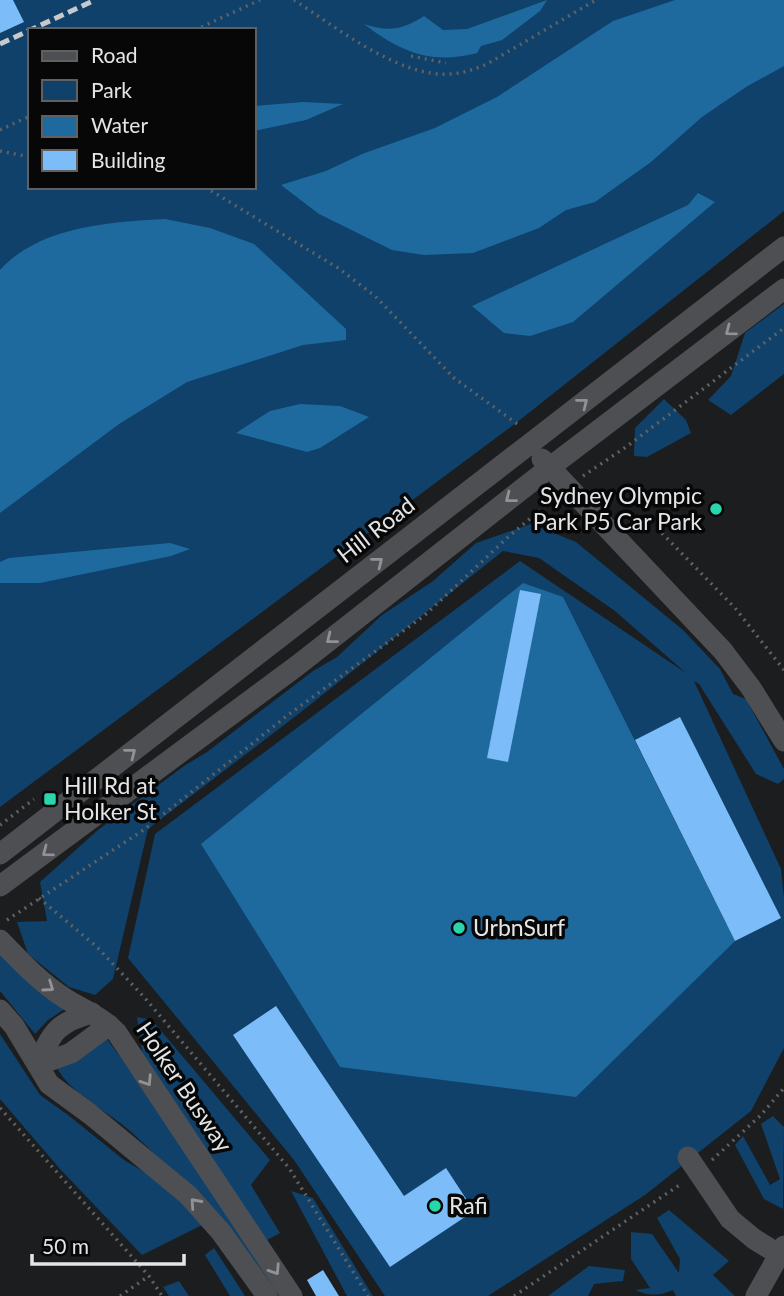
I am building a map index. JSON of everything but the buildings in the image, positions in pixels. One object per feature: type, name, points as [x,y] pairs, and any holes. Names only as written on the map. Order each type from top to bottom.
[{"type":"street","name":"Hill Road","points":[[0,855],[525,436],[784,247]]},
{"type":"street","points":[[0,887],[298,664],[784,289]]},
{"type":"street","points":[[525,436],[549,468],[723,651],[784,738]]},
{"type":"street","name":"Holker Busway","points":[[0,940],[38,979],[67,1000],[101,1019],[117,1033],[292,1296]]},
{"type":"street","points":[[0,1010],[14,1026],[53,1088],[90,1114],[188,1195],[221,1232],[267,1296]]},
{"type":"street","points":[[38,1065],[52,1033],[61,1025],[101,1019]]},
{"type":"street","points":[[38,1065],[71,1053],[101,1019]]},
{"type":"street","points":[[693,1164],[730,1219],[754,1239],[782,1250],[756,1296]]},
{"type":"path","points":[[199,28],[260,0]]},
{"type":"path","points":[[294,0],[388,59],[418,70],[448,74],[470,71],[487,64],[596,0]]},
{"type":"path","points":[[411,56],[446,63]]},
{"type":"path","points":[[418,70],[420,58]]},
{"type":"path","points":[[0,130],[28,117]]},
{"type":"path","points":[[0,151],[28,157]]},
{"type":"path","points":[[208,189],[338,268],[375,296],[454,378],[525,436]]},
{"type":"path","points":[[587,473],[784,327]]},
{"type":"path","points":[[0,926],[38,898],[145,829],[288,715],[425,615],[548,503]]},
{"type":"path","points":[[657,528],[735,608],[784,670]]},
{"type":"path","points":[[38,898],[97,947],[123,974],[289,1168],[368,1296]]},
{"type":"path","points":[[514,1296],[761,1115],[784,1088]]},
{"type":"path","points":[[0,1108],[149,1276],[162,1296]]},
{"type":"path","points":[[120,1296],[149,1276]]},
{"type":"green space","points":[[0,0],[784,0],[784,211],[516,423],[0,807]]},
{"type":"green space","points":[[784,304],[784,374],[731,415],[708,400],[731,376],[745,333]]},
{"type":"green space","points":[[664,399],[686,420],[691,433],[647,457],[634,456],[635,428]]},
{"type":"green space","name":"UrbnSurf","points":[[531,524],[576,542],[683,630],[720,669],[733,694],[746,699],[784,769],[784,779],[778,784],[756,774],[699,684],[694,681],[781,869],[784,898],[784,1048],[751,1111],[645,1195],[488,1296],[385,1296],[294,1160],[128,958],[155,834],[520,561],[686,673],[615,611],[539,558],[503,551],[301,712],[148,829],[113,979],[95,995],[69,987],[28,954],[17,922],[47,921],[40,882],[98,830],[313,671],[337,657],[382,615],[433,581],[476,543]]},
{"type":"green space","points":[[0,951],[66,1008],[48,1020],[35,1034],[0,991]]},
{"type":"green space","points":[[137,1017],[152,1020],[270,1160],[251,1185],[280,1233],[267,1240],[143,1058]]},
{"type":"green space","points":[[0,1034],[40,1095],[124,1160],[179,1195],[204,1224],[142,1255],[60,1169],[0,1099]]},
{"type":"green space","points":[[107,1039],[189,1151],[283,1296],[275,1296],[206,1210],[149,1149],[69,1084],[62,1075],[57,1067]]},
{"type":"green space","points":[[773,1116],[784,1127],[783,1209],[764,1199],[735,1145],[743,1136],[770,1185],[780,1179],[761,1124]]},
{"type":"green space","points":[[291,1191],[313,1198],[373,1296],[347,1296]]},
{"type":"green space","points":[[669,1210],[729,1261],[713,1275],[735,1296],[676,1296],[673,1290],[654,1294],[635,1290],[650,1288],[631,1259],[631,1232],[652,1234],[679,1273],[680,1259],[657,1218]]},
{"type":"green space","points":[[214,1248],[245,1296],[230,1296],[205,1255]]},
{"type":"green space","points":[[589,1266],[625,1270],[623,1281],[594,1284],[588,1296],[548,1296]]},
{"type":"green space","points":[[179,1281],[189,1296],[169,1296],[163,1287]]},
{"type":"water","points":[[547,0],[540,11],[502,40],[481,46],[477,53],[461,56],[417,54],[391,42],[364,24],[395,28],[424,16],[443,30],[467,29]]},
{"type":"water","points":[[675,0],[784,0],[784,66],[746,87],[702,117],[651,162],[595,202],[566,210],[539,228],[473,253],[424,255],[392,250],[319,214],[281,185],[326,171],[362,154],[435,128],[497,97],[613,21]]},
{"type":"water","points":[[303,102],[343,104],[306,120],[256,131],[256,106]]},
{"type":"water","points":[[698,193],[715,202],[573,322],[530,336],[504,333],[472,306],[688,205]]},
{"type":"water","points":[[165,219],[210,228],[254,244],[346,329],[346,340],[303,345],[187,382],[119,424],[0,513],[0,270],[16,255],[55,235],[99,225]]},
{"type":"water","points":[[300,404],[340,406],[369,417],[320,448],[307,452],[236,433],[270,411]]},
{"type":"water","points":[[170,543],[190,549],[171,556],[40,583],[0,583],[0,562],[9,558]]},
{"type":"water","points":[[523,583],[563,597],[735,941],[576,1097],[340,1067],[201,844]]},
{"type":"railway","points":[[35,28],[95,0]]},
{"type":"railway","points":[[0,44],[28,31]]},
{"type":"place","name":"Sydney Olympic Park P5 Car Park","points":[[716,509]]},
{"type":"place","name":"Hill Rd at Holker St","points":[[50,799]]},
{"type":"place","name":"UrbnSurf","points":[[459,928]]},
{"type":"place","name":"Rafi","points":[[435,1206]]}]
